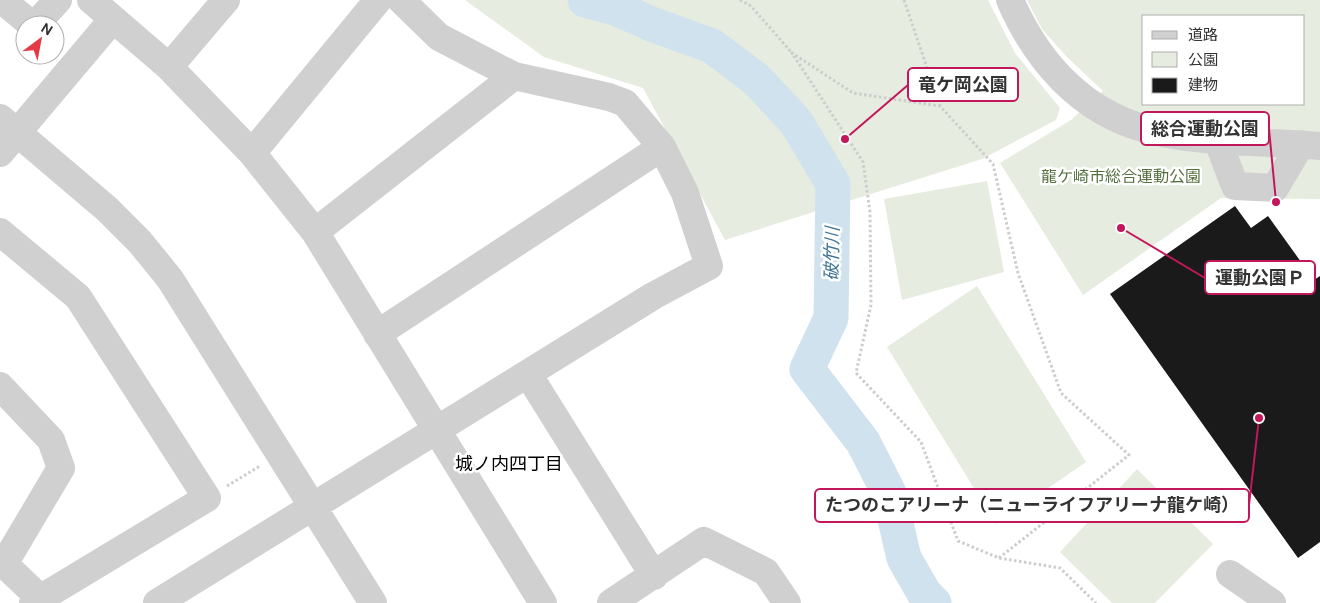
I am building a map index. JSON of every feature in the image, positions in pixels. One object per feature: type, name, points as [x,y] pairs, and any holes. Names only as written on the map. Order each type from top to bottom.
[{"type":"street","points":[[2,0],[21,15]]},
{"type":"street","points":[[44,15],[58,0]]},
{"type":"street","points":[[90,0],[169,67],[252,153],[315,232],[543,603]]},
{"type":"street","points":[[169,67],[226,0]]},
{"type":"street","points":[[252,153],[378,0]]},
{"type":"street","points":[[157,603],[185,596],[313,505],[653,296],[709,266],[685,192],[662,147],[625,103],[609,96],[514,76],[439,37],[401,0]]},
{"type":"street","points":[[1010,0],[1022,28],[1038,53],[1058,76],[1082,98],[1114,117],[1144,129],[1172,135],[1310,145]]},
{"type":"street","points":[[0,153],[9,126],[113,19]]},
{"type":"street","points":[[315,232],[514,76]]},
{"type":"street","points":[[9,126],[107,209],[140,242],[170,279],[373,603]]},
{"type":"street","points":[[1217,139],[1235,186],[1275,188],[1310,145]]},
{"type":"street","points":[[377,334],[662,147]]},
{"type":"street","points":[[0,386],[51,440],[61,468],[2,563],[40,601],[207,498],[78,297],[2,238]]},
{"type":"street","points":[[528,374],[654,576]]},
{"type":"street","points":[[611,603],[704,541],[766,572],[787,603]]},
{"type":"street","points":[[1230,574],[1272,603]]},
{"type":"path","points":[[740,0],[751,6],[792,53],[862,162],[870,212],[870,306],[856,372],[921,442],[958,541],[999,558],[1060,568],[1096,603]]},
{"type":"path","points":[[904,0],[940,106],[993,164],[1018,273],[1061,393],[1129,456],[999,558]]},
{"type":"path","points":[[792,53],[853,93],[940,106]]},
{"type":"path","points":[[207,498],[280,454]]},
{"type":"green space","points":[[465,0],[988,0],[1015,53],[1060,108],[1056,120],[982,159],[725,240],[643,88],[544,57]]},
{"type":"green space","name":"龍ケ崎市総合運動公園","points":[[1027,0],[1320,0],[1320,199],[1221,198],[1083,295],[1000,163],[1071,120],[1103,91],[1066,56],[1042,29]]},
{"type":"green space","points":[[987,181],[1004,272],[902,300],[884,199]]},
{"type":"green space","points":[[977,286],[1086,462],[996,524],[887,347]]},
{"type":"green space","points":[[1137,469],[1213,544],[1155,603],[1112,603],[1060,552]]},
{"type":"building","points":[[1235,206],[1251,228],[1268,216],[1314,280],[1320,276],[1320,542],[1298,558],[1110,294]]},
{"type":"waterway","name":"破竹川","points":[[585,0],[615,8],[654,25],[712,46],[757,80],[796,122],[833,184],[831,318],[807,369],[863,442],[889,493],[904,558],[924,593],[934,603]]},
{"type":"place","name":"竜ケ岡公園","points":[[845,139]]},
{"type":"place","name":"総合運動公園","points":[[1276,202]]},
{"type":"place","name":"運動公園Ｐ","points":[[1121,228]]},
{"type":"place","name":"たつのこアリーナ（ニューライフアリーナ龍ケ崎）","points":[[1259,418]]},
{"type":"district","name":"城ノ内四丁目","points":[[509,464]]}]
